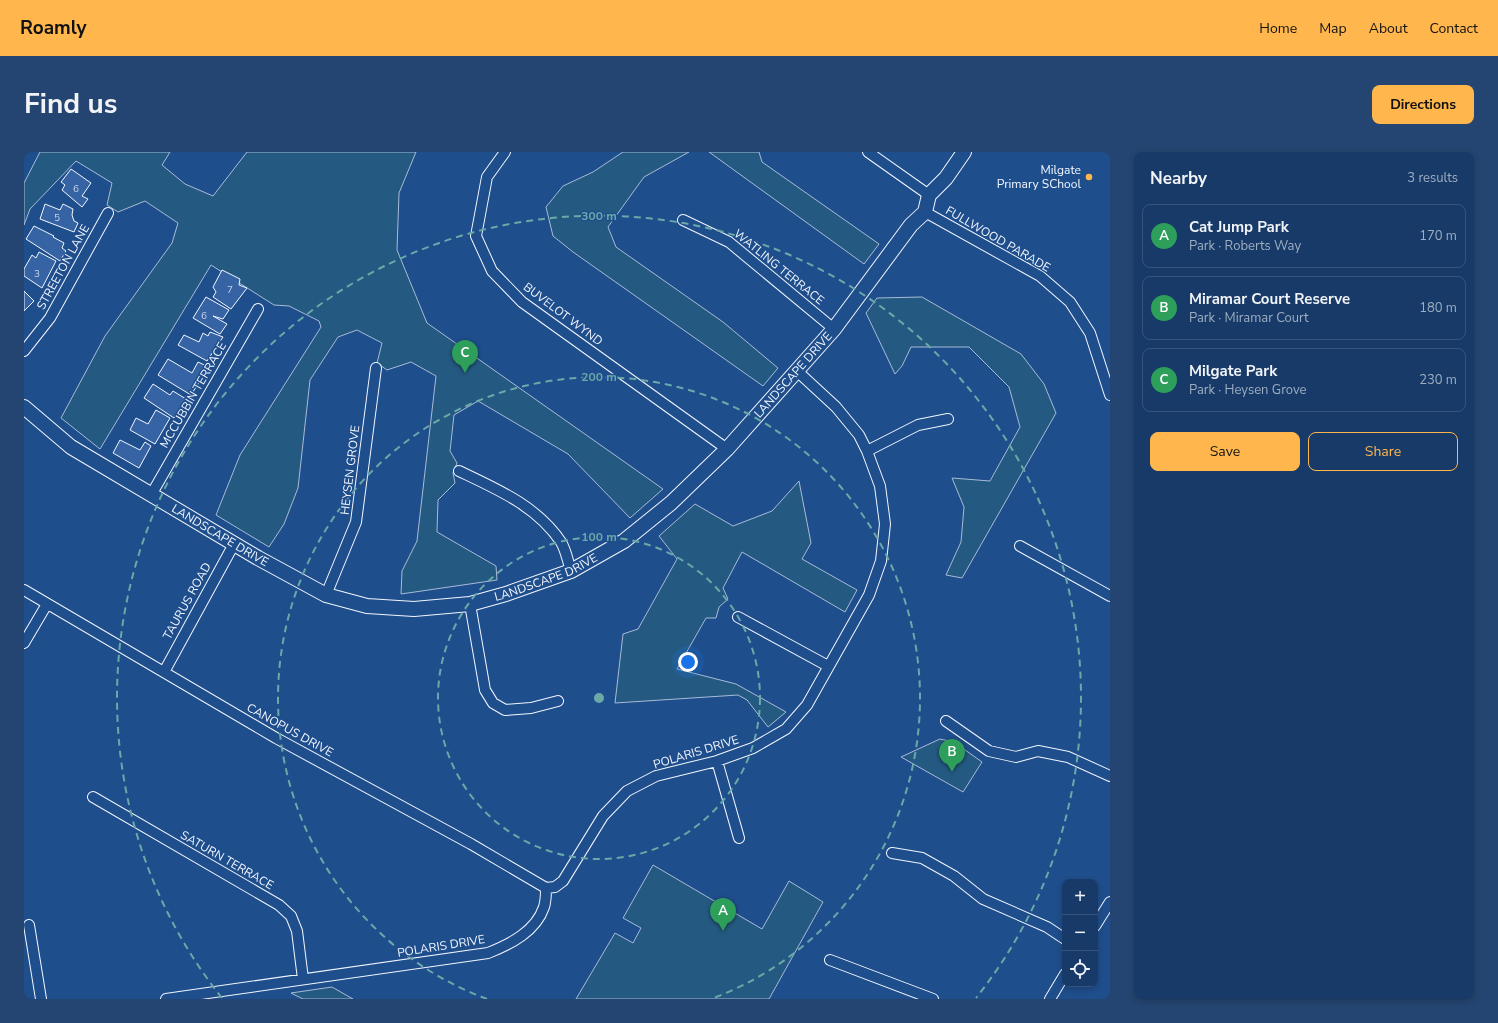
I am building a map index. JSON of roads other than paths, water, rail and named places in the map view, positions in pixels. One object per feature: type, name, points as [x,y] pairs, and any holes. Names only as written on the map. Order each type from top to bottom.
[{"type":"street","name":"BUVELOT WYND","points":[[505,152],[487,176],[476,236],[492,271],[522,302],[727,449]]},
{"type":"street","points":[[868,152],[929,194]]},
{"type":"street","points":[[925,212],[929,194],[946,178],[964,152]]},
{"type":"street","name":"LANDSCAPE DRIVE","points":[[24,407],[71,447],[234,544],[326,594],[367,606],[414,609],[470,604],[506,594],[572,571],[624,541],[671,503],[727,449],[834,329],[911,225],[925,212]]},
{"type":"street","name":"FULLWOOD PARADE","points":[[925,212],[1040,276],[1070,302],[1090,333],[1110,395]]},
{"type":"street","name":"STREETON LANE","points":[[24,351],[50,318],[108,214]]},
{"type":"street","name":"WATLING TERRACE","points":[[683,220],[729,242],[834,329]]},
{"type":"street","name":"MCCUBBIN TERRACE","points":[[151,495],[258,309]]},
{"type":"street","name":"HEYSEN GROVE","points":[[326,594],[356,522],[376,368]]},
{"type":"street","name":"POLARIS DRIVE","points":[[166,999],[197,997],[303,979],[488,953],[505,947],[538,922],[545,905],[546,888],[555,887],[563,881],[603,816],[627,792],[656,776],[717,761],[753,748],[786,729],[807,705],[869,596],[881,561],[884,524],[880,486],[867,451],[859,435],[836,407],[797,371]]},
{"type":"street","points":[[867,451],[918,425],[948,419]]},
{"type":"street","points":[[459,471],[504,492],[533,512],[561,543],[572,571]]},
{"type":"street","name":"TAURUS ROAD","points":[[164,672],[234,544]]},
{"type":"street","points":[[1020,546],[1110,596]]},
{"type":"street","name":"CANOPUS DRIVE","points":[[24,590],[276,738],[471,844],[546,888]]},
{"type":"street","points":[[24,643],[47,604]]},
{"type":"street","points":[[470,604],[485,690],[493,703],[505,710],[530,708],[558,702]]},
{"type":"street","points":[[738,617],[828,666]]},
{"type":"street","points":[[946,721],[989,751],[1016,757],[1038,751],[1068,757],[1110,776]]},
{"type":"street","points":[[717,761],[739,838]]},
{"type":"street","name":"SATURN TERRACE","points":[[93,797],[279,905],[291,916],[297,931],[303,979]]},
{"type":"street","points":[[892,852],[922,858],[954,876],[983,899],[1046,927],[1062,937]]},
{"type":"street","points":[[1098,921],[1110,902]]},
{"type":"street","points":[[29,924],[41,999]]},
{"type":"street","points":[[830,960],[933,999]]},
{"type":"street","points":[[1050,999],[1062,979]]},
{"type":"place","name":"Milgate Primary SChool","points":[[1089,177]]},
{"type":"place","name":"Milgate Park","points":[[465,373]]},
{"type":"place","name":"Miramar Court Reserve","points":[[952,772]]},
{"type":"place","name":"Cat Jump Park","points":[[723,931]]}]
